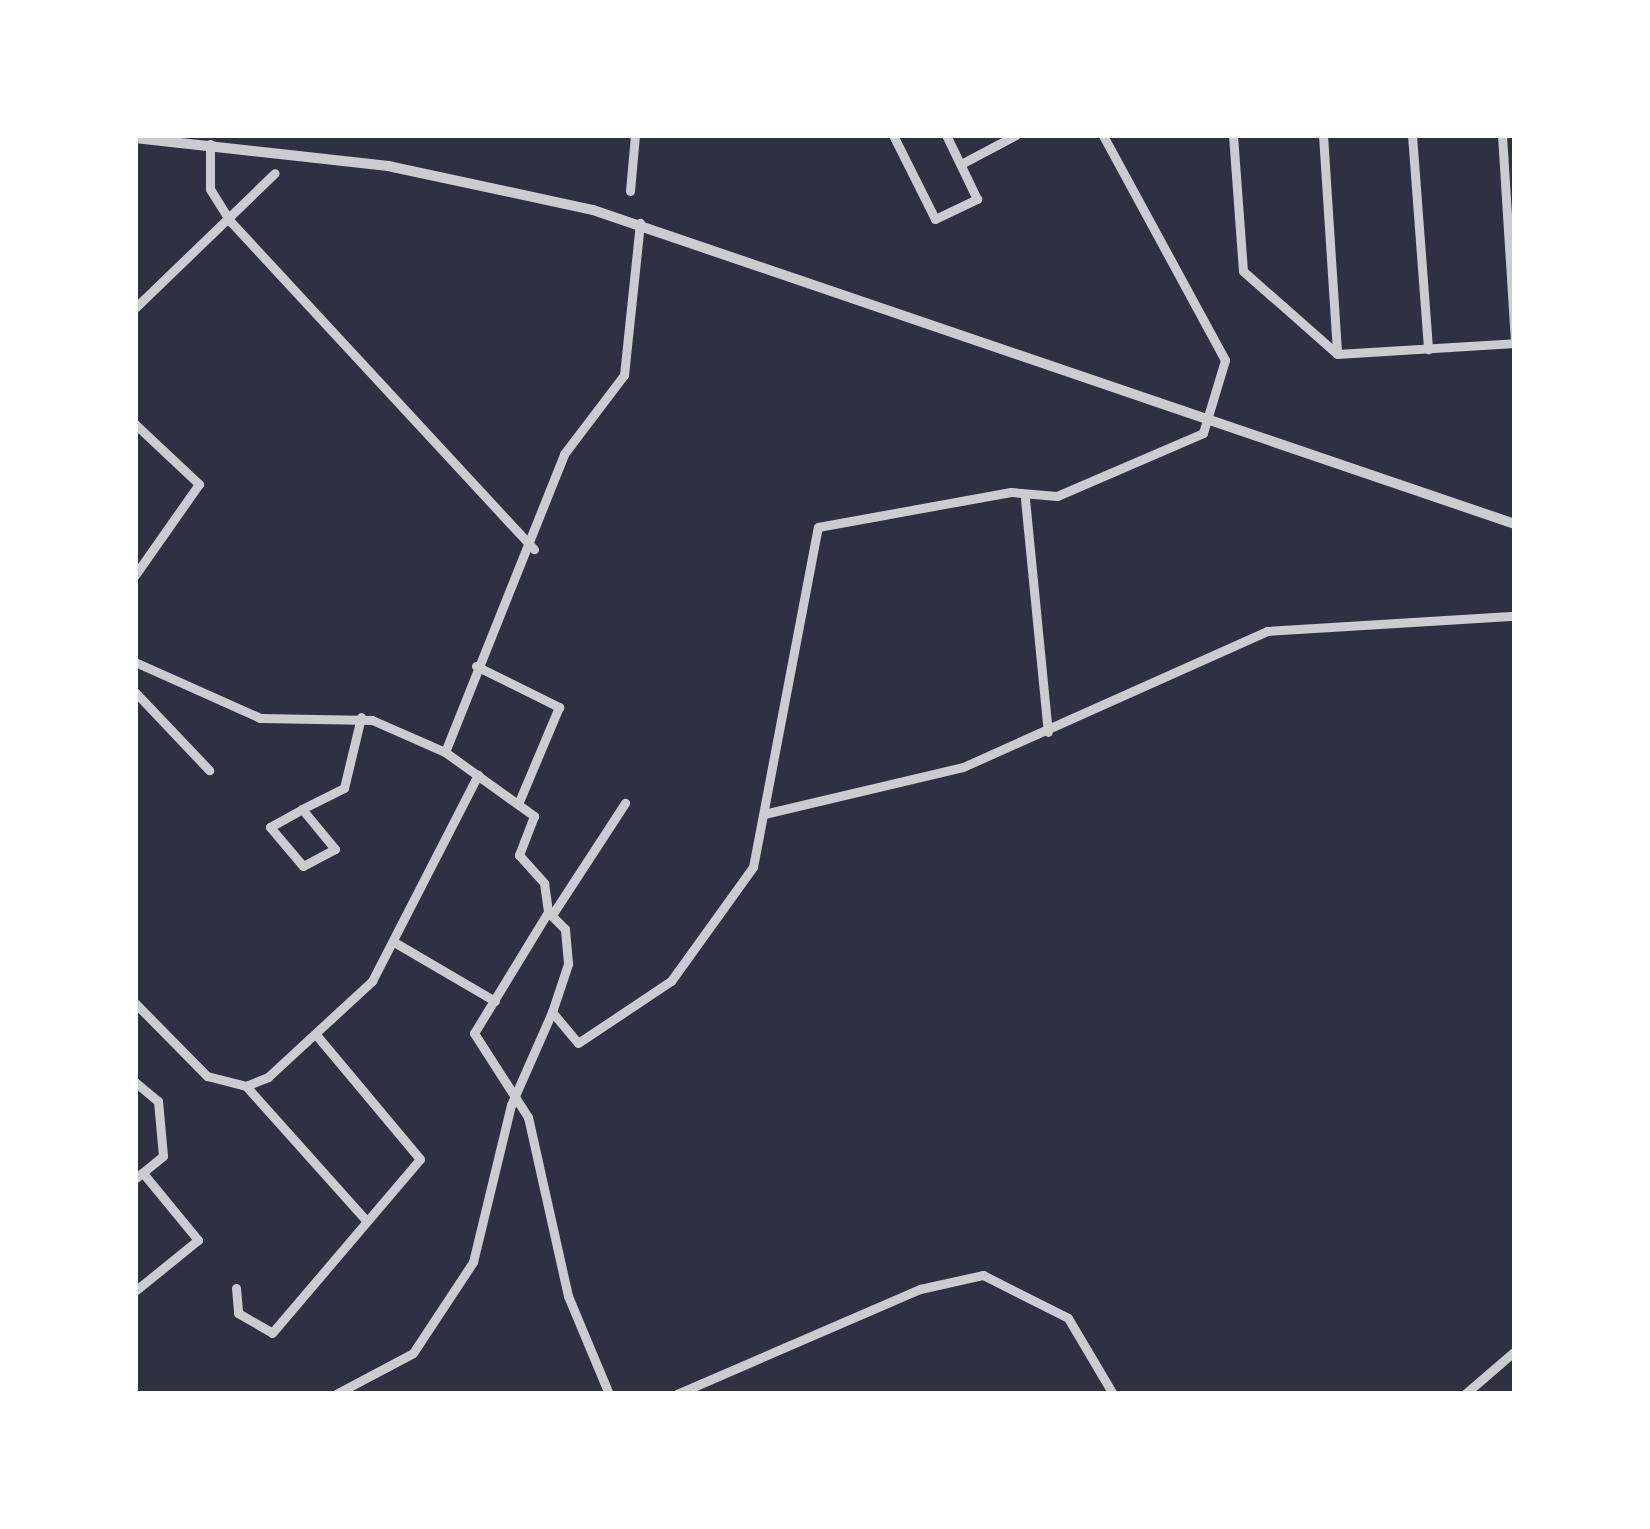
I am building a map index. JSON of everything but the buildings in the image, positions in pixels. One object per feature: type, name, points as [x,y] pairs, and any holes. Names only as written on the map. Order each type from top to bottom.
[{"type":"street","points":[[631,190],[635,135]]},
{"type":"street","points":[[893,135],[935,219],[977,199],[946,135]]},
{"type":"street","points":[[961,164],[1016,135]]},
{"type":"street","points":[[552,1012],[578,1043],[671,981],[753,867],[818,527],[1011,492],[1025,499],[1191,444],[1208,420],[1225,360],[1103,135]]},
{"type":"street","points":[[1233,135],[1243,272],[1337,354],[1515,343],[1502,135]]},
{"type":"street","points":[[1323,135],[1337,354]]},
{"type":"street","points":[[1412,135],[1428,349]]},
{"type":"street","points":[[135,138],[211,140],[488,184],[640,224],[1515,524]]},
{"type":"street","points":[[211,140],[210,189],[231,222],[534,549]]},
{"type":"street","points":[[135,308],[231,222],[275,173]]},
{"type":"street","points":[[446,752],[476,666],[534,549],[564,454],[624,375],[640,224]]},
{"type":"street","points":[[135,575],[199,484],[136,425]]},
{"type":"street","points":[[1025,499],[1048,732]]},
{"type":"street","points":[[764,814],[963,767],[1268,631],[1515,616]]},
{"type":"street","points":[[135,662],[260,718],[361,717],[446,752],[534,816],[519,855],[544,883],[568,964],[511,1105],[505,1164],[466,1274],[413,1353],[336,1394]]},
{"type":"street","points":[[476,666],[559,707],[518,804]]},
{"type":"street","points":[[135,692],[209,770]]},
{"type":"street","points":[[302,809],[335,849],[303,866],[270,827],[302,809],[344,788],[361,717]]},
{"type":"street","points":[[247,1086],[317,1036],[394,942],[478,775]]},
{"type":"street","points":[[609,1394],[568,1296],[535,1136],[511,1105],[474,1033],[625,803]]},
{"type":"street","points":[[394,942],[495,1001]]},
{"type":"street","points":[[135,1003],[207,1076],[247,1086],[364,1219]]},
{"type":"street","points":[[236,1288],[238,1313],[272,1334],[364,1219],[420,1159],[317,1036]]},
{"type":"street","points":[[135,1082],[158,1102],[163,1156],[139,1176],[198,1240],[135,1291]]},
{"type":"street","points":[[677,1394],[920,1289],[983,1275],[1068,1318],[1112,1394]]},
{"type":"street","points":[[1465,1394],[1515,1351]]}]
